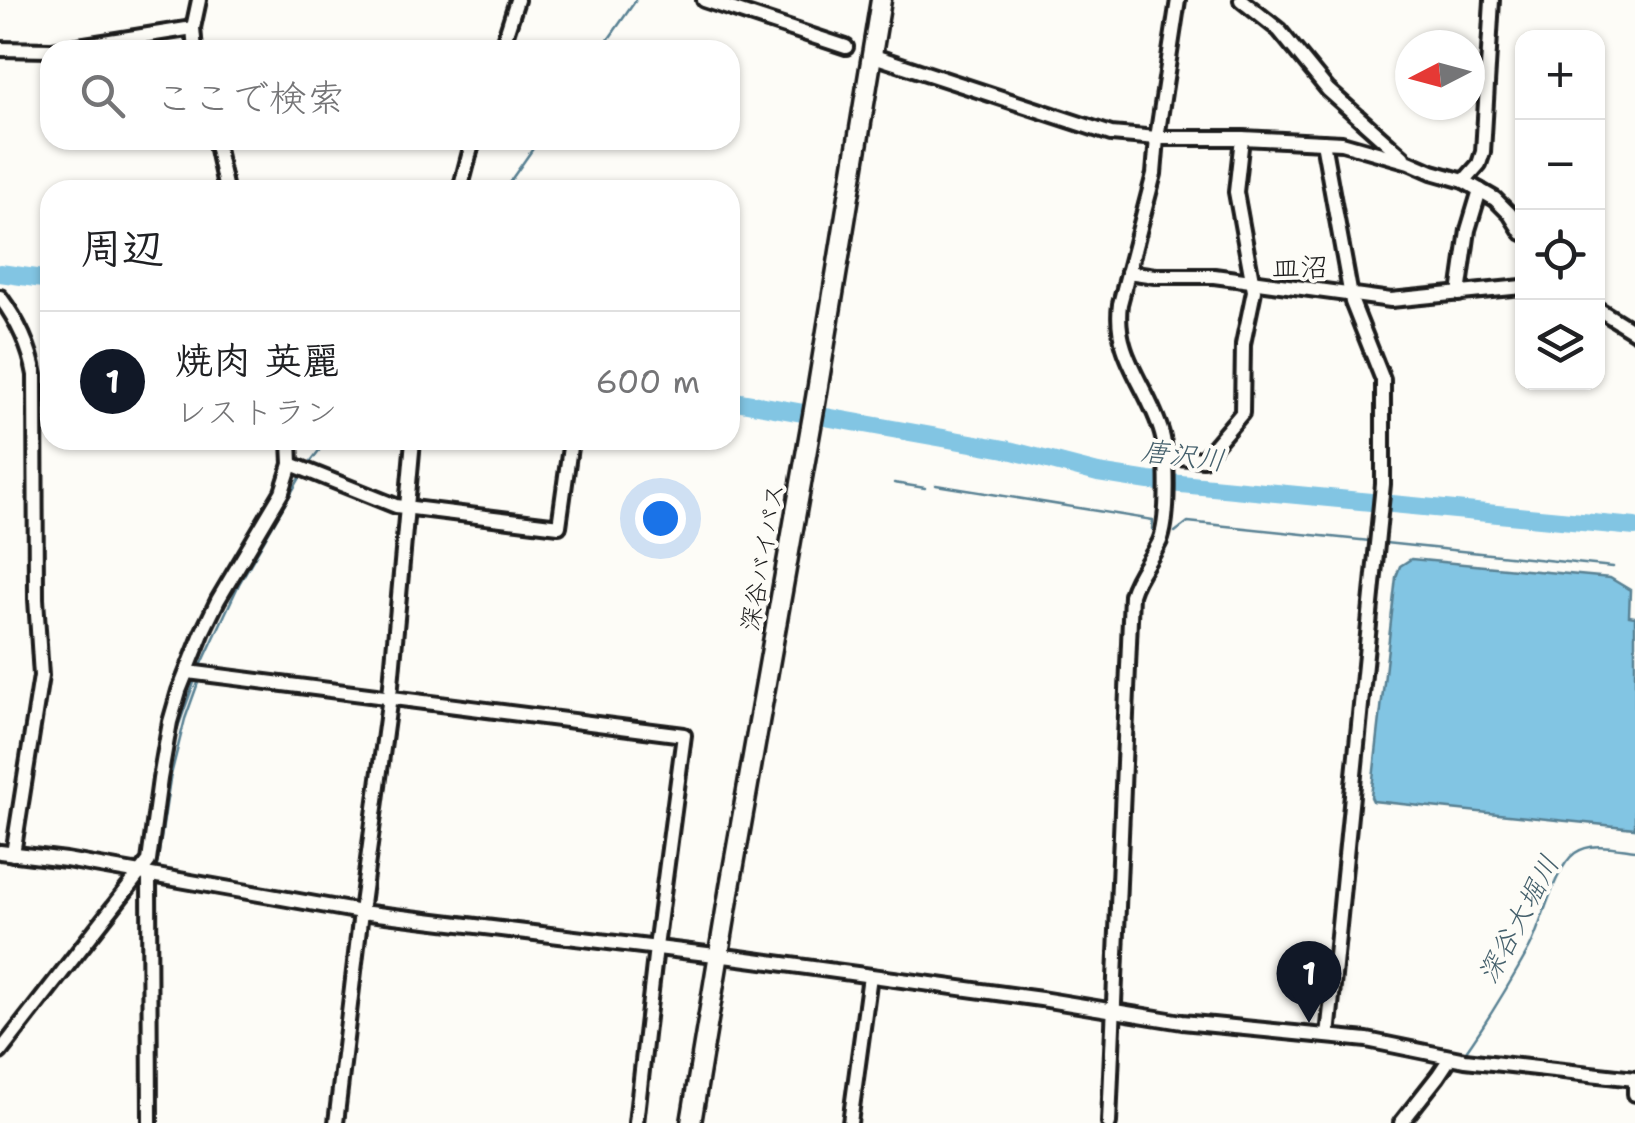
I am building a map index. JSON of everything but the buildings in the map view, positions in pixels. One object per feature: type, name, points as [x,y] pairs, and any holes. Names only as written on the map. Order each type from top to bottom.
[{"type":"highway","name":"深谷バイパス","points":[[692,1123],[881,0]]},
{"type":"street","points":[[194,40],[199,0]]},
{"type":"street","points":[[503,40],[517,0]]},
{"type":"street","points":[[704,0],[846,47]]},
{"type":"street","points":[[1109,1123],[1131,595],[1161,538],[1165,519],[1165,458],[1160,427],[1129,362],[1120,336],[1119,311],[1154,174],[1178,0]]},
{"type":"street","points":[[1241,0],[1279,30],[1328,90],[1409,162]]},
{"type":"street","points":[[1464,181],[1484,152],[1492,0]]},
{"type":"street","points":[[116,40],[193,28]]},
{"type":"street","points":[[0,49],[40,50]]},
{"type":"street","points":[[880,58],[1111,134],[1342,143],[1464,181],[1495,199],[1515,222]]},
{"type":"street","points":[[1165,458],[1203,459],[1242,413],[1244,344],[1254,282],[1236,192],[1242,138]]},
{"type":"street","points":[[1323,142],[1351,296],[1383,380],[1380,521],[1328,1036]]},
{"type":"street","points":[[217,150],[224,180]]},
{"type":"street","points":[[462,180],[470,150]]},
{"type":"street","points":[[1459,294],[1468,230],[1480,190]]},
{"type":"street","points":[[1128,272],[1214,276],[1392,300],[1515,288]]},
{"type":"street","points":[[1,298],[21,332],[36,375],[34,524],[41,676],[6,853],[361,912],[870,976],[1182,1022],[1393,1044],[1450,1058],[1635,1079],[1635,1094]]},
{"type":"street","points":[[1605,313],[1635,332]]},
{"type":"street","points":[[150,1123],[144,876],[170,722],[202,631],[282,492],[291,464],[290,450]]},
{"type":"street","points":[[336,1123],[390,696],[411,450]]},
{"type":"street","points":[[291,464],[396,506],[559,526],[570,450]]},
{"type":"street","points":[[188,672],[684,734],[636,1123]]},
{"type":"street","points":[[0,1052],[144,876]]},
{"type":"street","points":[[850,1123],[870,976]]},
{"type":"street","points":[[1401,1123],[1450,1058]]},
{"type":"water","points":[[1411,559],[1610,578],[1630,590],[1629,616],[1635,617],[1635,828],[1373,801],[1396,577],[1400,566]]},
{"type":"waterway","points":[[608,40],[636,0]]},
{"type":"waterway","points":[[511,180],[532,150]]},
{"type":"waterway","name":"唐沢川","points":[[0,273],[40,279]]},
{"type":"waterway","name":"唐沢川","points":[[740,402],[1005,449],[1098,473],[1149,481],[1635,527]]},
{"type":"waterway","points":[[308,465],[319,450]]},
{"type":"waterway","points":[[200,668],[239,584],[301,476]]},
{"type":"waterway","points":[[894,483],[925,488]]},
{"type":"waterway","points":[[936,485],[1153,520],[1152,529]]},
{"type":"waterway","points":[[1175,532],[1188,522],[1370,541]]},
{"type":"waterway","points":[[1385,543],[1613,567]]},
{"type":"waterway","points":[[174,738],[195,680]]},
{"type":"waterway","points":[[156,872],[170,779],[199,680]]},
{"type":"waterway","name":"深谷大堀川","points":[[1464,1054],[1529,949],[1568,860],[1589,847],[1635,850]]},
{"type":"waterway","points":[[60,985],[138,885]]},
{"type":"waterway","name":"深谷大堀川","points":[[1409,1123],[1455,1065]]},
{"type":"place","name":"焼肉 英麗","points":[[1309,1023]]},
{"type":"district","name":"皿沼","points":[[1300,267]]}]
